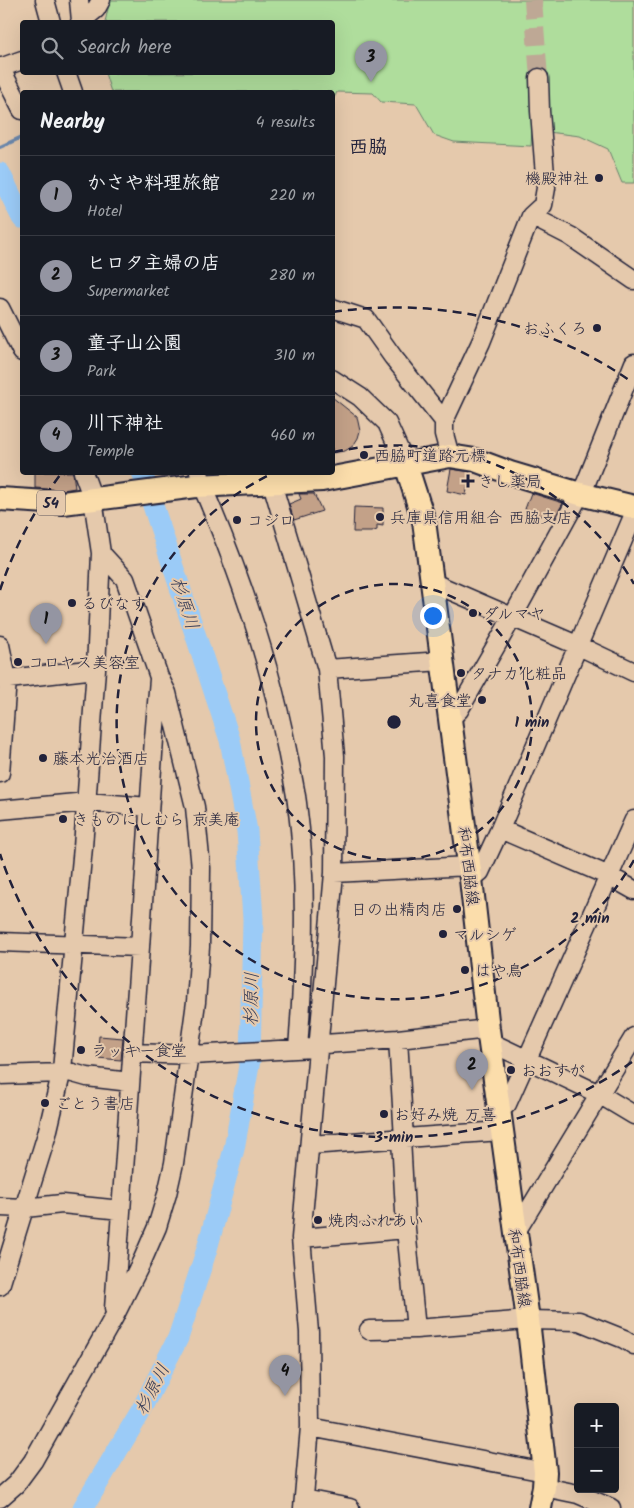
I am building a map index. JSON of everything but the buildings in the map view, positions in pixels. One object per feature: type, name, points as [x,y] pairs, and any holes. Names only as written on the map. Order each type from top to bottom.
[{"type":"main road","name":"54","points":[[0,499],[63,503],[207,480],[272,483],[322,480],[450,456],[475,460],[510,473],[580,494],[634,507]]},
{"type":"main road","name":"和布西脇線","points":[[406,465],[424,521],[500,1120],[528,1320],[543,1489]]},
{"type":"street","points":[[45,0],[50,20]]},
{"type":"street","points":[[79,0],[81,20]]},
{"type":"street","points":[[83,20],[96,9],[101,0]]},
{"type":"street","points":[[20,61],[0,68],[20,106]]},
{"type":"street","points":[[67,75],[72,90]]},
{"type":"street","points":[[450,456],[444,434],[444,421],[481,342],[531,216],[543,205],[546,188],[540,112],[540,78]]},
{"type":"street","points":[[531,216],[570,236],[634,280]]},
{"type":"street","points":[[0,308],[5,329],[20,349]]},
{"type":"street","points":[[335,309],[366,319],[393,358],[444,421]]},
{"type":"street","points":[[449,720],[459,710],[586,483],[634,363]]},
{"type":"street","points":[[335,381],[360,398],[387,423],[406,465]]},
{"type":"street","points":[[1,1278],[25,1208],[47,1134],[62,1072],[87,802],[96,669],[101,553],[98,498],[85,475]]},
{"type":"street","points":[[207,480],[249,605],[278,704],[297,803],[303,868],[304,960],[296,1049]]},
{"type":"street","points":[[272,483],[326,669],[335,756],[334,873],[300,1238],[309,1332],[310,1427],[303,1503],[350,1508]]},
{"type":"street","points":[[334,873],[480,872],[579,646],[634,514]]},
{"type":"street","points":[[0,1498],[16,1484],[33,1461],[114,1317],[157,1227],[167,1194],[179,1127],[196,1002],[200,948],[201,868],[195,807],[167,693],[159,677],[125,580],[101,553]]},
{"type":"street","points":[[431,582],[634,672]]},
{"type":"street","points":[[0,645],[4,679],[0,773]]},
{"type":"street","points":[[326,669],[442,661]]},
{"type":"street","points":[[4,679],[96,669]]},
{"type":"street","points":[[114,1317],[159,677]]},
{"type":"street","points":[[0,810],[87,802],[149,807]]},
{"type":"street","points":[[310,1145],[402,1139],[500,1120],[634,820]]},
{"type":"street","points":[[500,829],[609,876],[634,890]]},
{"type":"street","points":[[0,942],[140,947]]},
{"type":"street","points":[[133,1053],[190,1055],[296,1049],[398,1039],[489,1035],[527,1059],[599,1094],[634,1115]]},
{"type":"street","points":[[515,1230],[520,1225],[634,1037]]},
{"type":"street","points":[[398,1039],[406,1229],[416,1329]]},
{"type":"street","points":[[0,1075],[62,1072],[130,1082]]},
{"type":"street","points":[[0,1207],[25,1208],[62,1204],[121,1210]]},
{"type":"street","points":[[300,1238],[406,1229]]},
{"type":"street","points":[[369,1330],[416,1329],[528,1320],[579,1321],[634,1345]]},
{"type":"street","points":[[310,1427],[543,1489],[578,1494],[611,1508]]},
{"type":"green space","points":[[110,0],[634,0],[634,183],[622,183],[608,149],[580,136],[532,130],[531,146],[454,142],[434,135],[416,104],[381,102],[373,93],[337,92],[335,96],[335,90],[110,90],[106,75],[335,75],[335,20],[105,20]]},
{"type":"waterway","points":[[0,147],[20,138]]},
{"type":"waterway","name":"杉原川","points":[[0,173],[20,214]]},
{"type":"waterway","name":"杉原川","points":[[83,1508],[141,1411],[178,1338],[207,1249],[234,1149],[250,1060],[253,919],[247,831],[230,740],[143,475]]},
{"type":"tunnel","points":[[533,0],[539,78]]},
{"type":"place","name":"童子山公園","points":[[371,82]]},
{"type":"place","name":"機殿神社","points":[[599,178]]},
{"type":"place","name":"おふくろ","points":[[597,328]]},
{"type":"place","name":"西脇町道路元標","points":[[364,455]]},
{"type":"place","name":"きし薬局","points":[[468,481]]},
{"type":"place","name":"兵庫県信用組合 西脇支店","points":[[380,517]]},
{"type":"place","name":"コジロ","points":[[237,520]]},
{"type":"place","name":"るびなす","points":[[72,603]]},
{"type":"place","name":"ダルマヤ","points":[[473,613]]},
{"type":"place","name":"かさや料理旅館","points":[[46,644]]},
{"type":"place","name":"コロヤス美容室","points":[[18,662]]},
{"type":"place","name":"タナカ化粧品","points":[[461,673]]},
{"type":"place","name":"丸喜食堂","points":[[482,700]]},
{"type":"place","name":"藤本光治酒店","points":[[43,758]]},
{"type":"place","name":"きものにしむら 京美庵","points":[[63,819]]},
{"type":"place","name":"日の出精肉店","points":[[457,909]]},
{"type":"place","name":"マルシゲ","points":[[443,934]]},
{"type":"place","name":"はや鳥","points":[[465,970]]},
{"type":"place","name":"ラッキー食堂","points":[[81,1050]]},
{"type":"place","name":"おおすが","points":[[511,1070]]},
{"type":"place","name":"ヒロタ主婦の店","points":[[472,1090]]},
{"type":"place","name":"ごとう書店","points":[[45,1103]]},
{"type":"place","name":"お好み焼 万喜","points":[[384,1114]]},
{"type":"place","name":"焼肉ふれあい","points":[[318,1220]]},
{"type":"place","name":"川下神社","points":[[285,1396]]},
{"type":"district","name":"西脇","points":[[368,146]]}]
